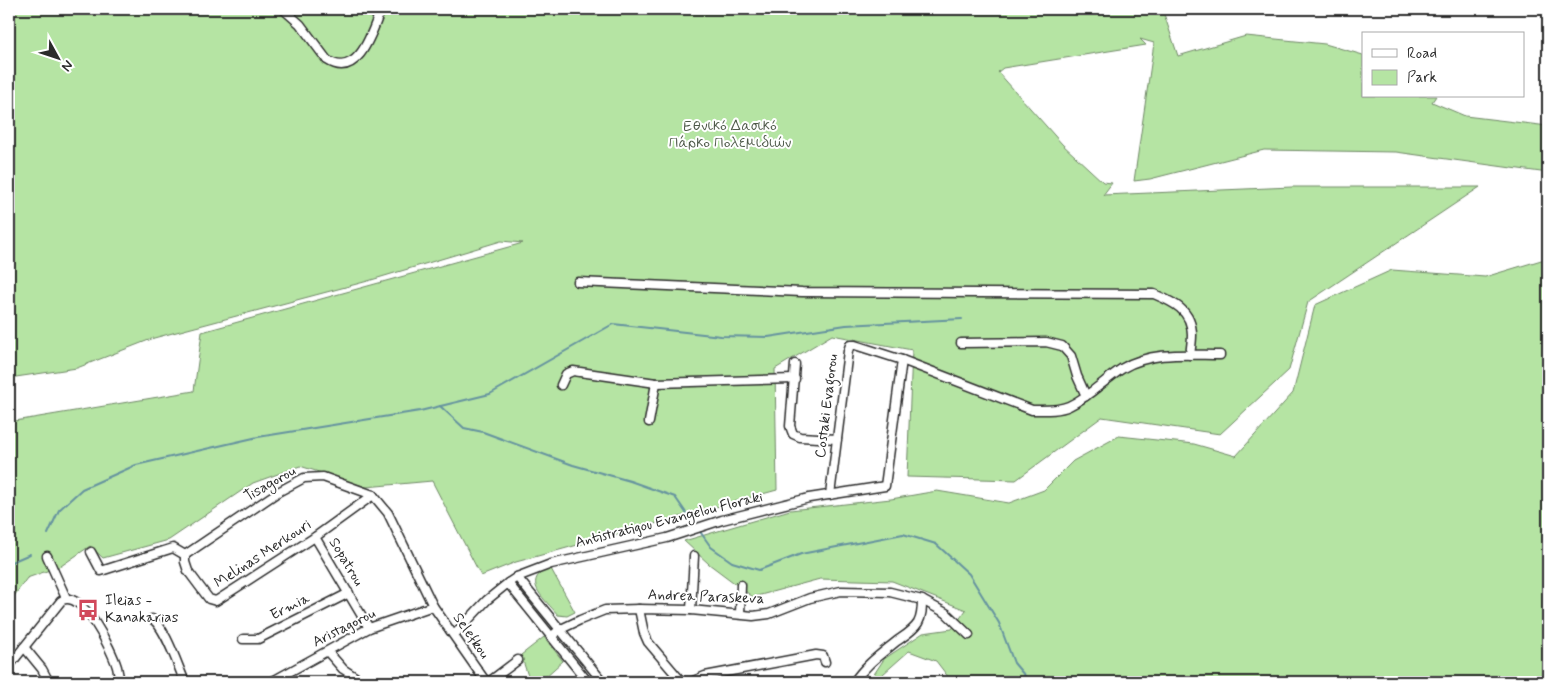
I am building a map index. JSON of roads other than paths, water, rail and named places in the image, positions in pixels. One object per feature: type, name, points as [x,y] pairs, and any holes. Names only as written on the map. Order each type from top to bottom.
[{"type":"street","points":[[283,9],[300,24],[327,60],[342,64],[353,62],[364,50],[381,9]]},
{"type":"street","points":[[578,282],[802,292],[1154,294],[1175,302],[1187,315],[1192,333],[1190,355]]},
{"type":"street","points":[[961,343],[1046,342],[1062,346],[1071,356],[1086,396]]},
{"type":"street","name":"Costaki Evagorou","points":[[830,495],[850,345],[902,360]]},
{"type":"street","points":[[902,360],[1032,410],[1050,410],[1068,407],[1123,368],[1147,358],[1220,355]]},
{"type":"street","name":"Antistratigou Evangelou Floraki","points":[[454,635],[487,600],[508,583],[517,577],[552,563],[667,538],[722,520],[809,498],[885,486],[902,360]]},
{"type":"street","points":[[795,364],[790,426],[793,434],[837,439]]},
{"type":"street","points":[[561,385],[566,374],[573,371],[656,383],[795,379]]},
{"type":"street","points":[[650,422],[656,383]]},
{"type":"street","name":"Tisagorou","points":[[185,555],[278,492],[304,478],[323,477],[373,496]]},
{"type":"street","points":[[373,496],[388,514],[433,606]]},
{"type":"street","name":"Melinas Merkouri","points":[[185,555],[188,571],[209,599],[216,601],[315,537],[373,496]]},
{"type":"street","name":"Sopatrou","points":[[315,537],[369,628]]},
{"type":"street","points":[[91,552],[101,571],[173,548],[185,555]]},
{"type":"street","points":[[47,556],[66,598]]},
{"type":"street","points":[[690,610],[694,556]]},
{"type":"street","points":[[517,577],[603,682]]},
{"type":"street","points":[[508,583],[588,682]]},
{"type":"street","points":[[740,614],[741,585]]},
{"type":"street","name":"Andrea Paraskeva","points":[[552,636],[559,630],[604,610],[690,610],[753,616],[769,614],[810,598],[840,591],[890,592],[922,600],[946,613],[969,634]]},
{"type":"street","name":"Ermia","points":[[243,639],[258,639],[349,593]]},
{"type":"street","points":[[9,666],[61,601],[70,598],[84,607],[109,647],[117,666],[120,682]]},
{"type":"street","points":[[854,682],[860,672],[876,657],[918,622],[922,611],[922,600]]},
{"type":"street","name":"Aristagorou","points":[[271,682],[369,628],[433,606]]},
{"type":"street","name":"Selefkou","points":[[433,606],[487,682]]},
{"type":"street","points":[[639,609],[648,642],[682,682]]},
{"type":"street","points":[[152,619],[157,622],[163,631],[185,682]]},
{"type":"street","points":[[24,647],[50,682]]},
{"type":"street","points":[[328,652],[344,669],[363,682]]},
{"type":"street","points":[[691,682],[705,676],[816,654],[823,656],[825,662]]},
{"type":"street","points":[[487,682],[518,660]]},
{"type":"waterway","points":[[48,534],[59,510],[82,489],[136,465],[258,437],[420,411],[490,394],[613,324],[721,336],[768,337],[846,325],[962,319]]},
{"type":"waterway","points":[[440,406],[464,428],[483,432],[573,465],[630,481],[675,497],[691,520]]},
{"type":"waterway","points":[[701,533],[711,547],[732,562],[759,570],[801,554],[903,534],[936,544],[969,574],[999,623],[1014,663],[1030,682]]},
{"type":"waterway","points":[[9,563],[30,554]]},
{"type":"place","name":"Ileias - Kanakarias","points":[[88,610]]},
{"type":"park label","name":"Εθνικό Δασικό Πάρκο Πολεμιδιών","points":[[730,134]]}]
